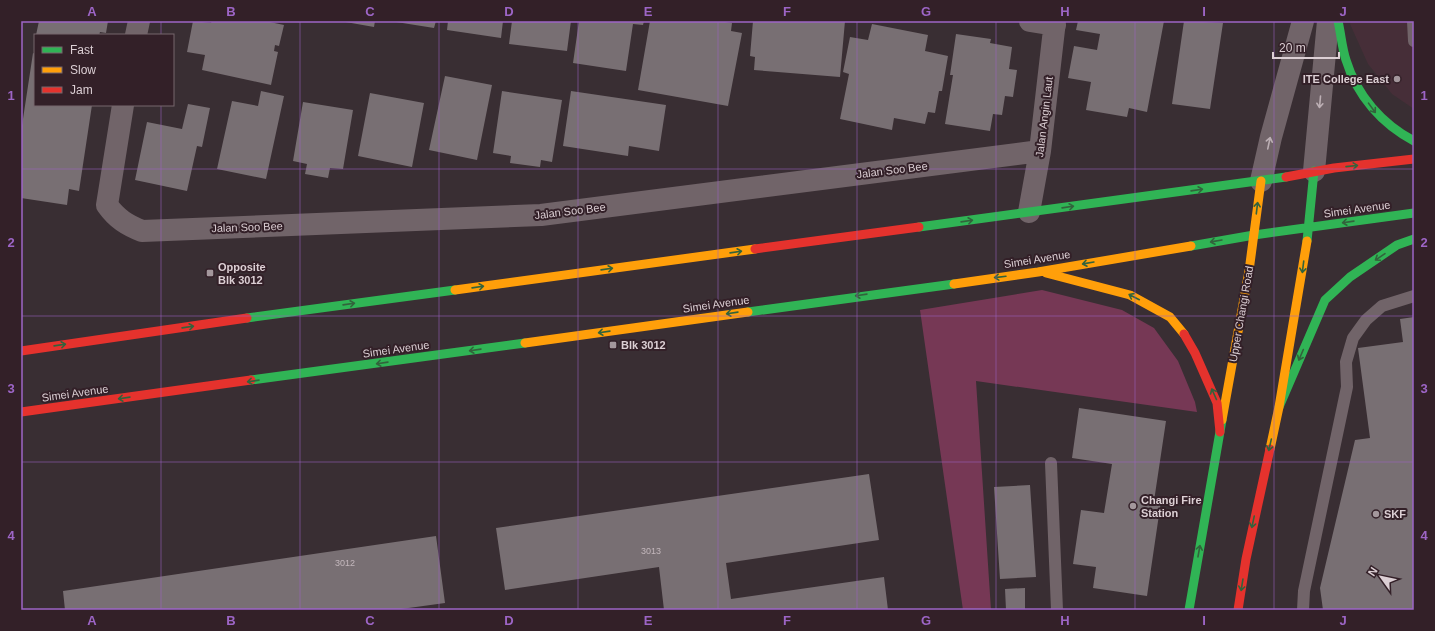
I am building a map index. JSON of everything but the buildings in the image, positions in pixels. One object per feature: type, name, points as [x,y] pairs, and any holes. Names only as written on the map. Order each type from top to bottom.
[{"type":"main road","points":[[1338,21],[1346,60],[1357,87],[1376,114],[1402,136],[1414,142]]},
{"type":"main road","points":[[21,350],[319,308],[1261,181],[1314,171],[1414,159]]},
{"type":"main road","points":[[1238,610],[1246,559],[1279,407],[1309,229],[1314,171]]},
{"type":"main road","name":"Upper Changi Road","points":[[1189,610],[1254,235],[1261,181]]},
{"type":"main road","name":"Simei Avenue","points":[[21,412],[1038,272],[1254,235],[1309,229],[1414,213]]},
{"type":"main road","points":[[1279,407],[1325,300],[1350,277],[1397,245],[1414,239]]},
{"type":"main road","points":[[1038,272],[1130,295],[1170,317],[1185,335],[1195,353],[1214,396],[1217,403],[1220,432]]},
{"type":"street","points":[[136,34],[139,21]]},
{"type":"street","points":[[1030,21],[1055,23]]},
{"type":"street","name":"Upper Changi Road","points":[[1261,181],[1271,137],[1302,21]]},
{"type":"street","points":[[1314,171],[1328,21]]},
{"type":"street","name":"Jalan Angin Laut","points":[[1030,212],[1040,151],[1055,23]]},
{"type":"street","name":"Jalan Soo Bee","points":[[123,106],[107,205],[115,216],[124,224],[142,231],[541,215],[1040,151]]},
{"type":"lane","points":[[1413,21],[1414,42]]},
{"type":"lane","points":[[1303,610],[1304,591],[1347,388],[1346,362],[1353,338],[1366,320],[1382,306],[1414,296]]},
{"type":"lane","points":[[1050,463],[1057,610]]},
{"type":"shaded area","name":"ITE College East","points":[[1351,21],[1414,21],[1414,109],[1392,94],[1368,64],[1350,24]]},
{"type":"shaded area","points":[[1042,290],[1122,310],[1154,328],[1178,361],[1195,402],[1197,412],[976,381],[991,610],[963,610],[920,310]]},
{"type":"traffic: fast","points":[[1338,21],[1346,60],[1364,97],[1372,108],[1391,126],[1414,141]]},
{"type":"traffic: fast","points":[[1307,241],[1314,171]]},
{"type":"traffic: fast","points":[[919,227],[1286,177]]},
{"type":"traffic: fast","points":[[1191,246],[1254,235],[1414,213]]},
{"type":"traffic: fast","points":[[1279,407],[1325,300],[1350,277],[1397,245],[1414,239]]},
{"type":"traffic: fast","points":[[748,312],[954,284]]},
{"type":"traffic: fast","points":[[247,318],[455,290]]},
{"type":"traffic: fast","points":[[251,380],[525,343]]},
{"type":"traffic: fast","points":[[1189,610],[1222,420]]},
{"type":"traffic: slow","points":[[1222,420],[1249,271],[1261,181]]},
{"type":"traffic: slow","points":[[1270,449],[1279,407],[1307,241]]},
{"type":"traffic: slow","points":[[954,284],[1038,272],[1191,246]]},
{"type":"traffic: slow","points":[[455,290],[755,249]]},
{"type":"traffic: slow","points":[[1046,273],[1130,295],[1170,317],[1184,334]]},
{"type":"traffic: slow","points":[[525,343],[748,312]]},
{"type":"traffic: jam","points":[[1286,177],[1334,168],[1414,159]]},
{"type":"traffic: jam","points":[[755,249],[919,227]]},
{"type":"traffic: jam","points":[[21,351],[247,318]]},
{"type":"traffic: jam","points":[[1184,334],[1195,353],[1217,403],[1220,432]]},
{"type":"traffic: jam","points":[[21,412],[251,380]]},
{"type":"traffic: jam","points":[[1238,610],[1246,559],[1270,449]]},
{"type":"place","name":"ITE College East","points":[[1397,79]]},
{"type":"place","name":"Opposite Blk 3012","points":[[210,273]]},
{"type":"place","name":"Blk 3012","points":[[613,345]]},
{"type":"place","name":"Changi Fire Station","points":[[1133,506]]},
{"type":"place","name":"SKF","points":[[1376,514]]}]
